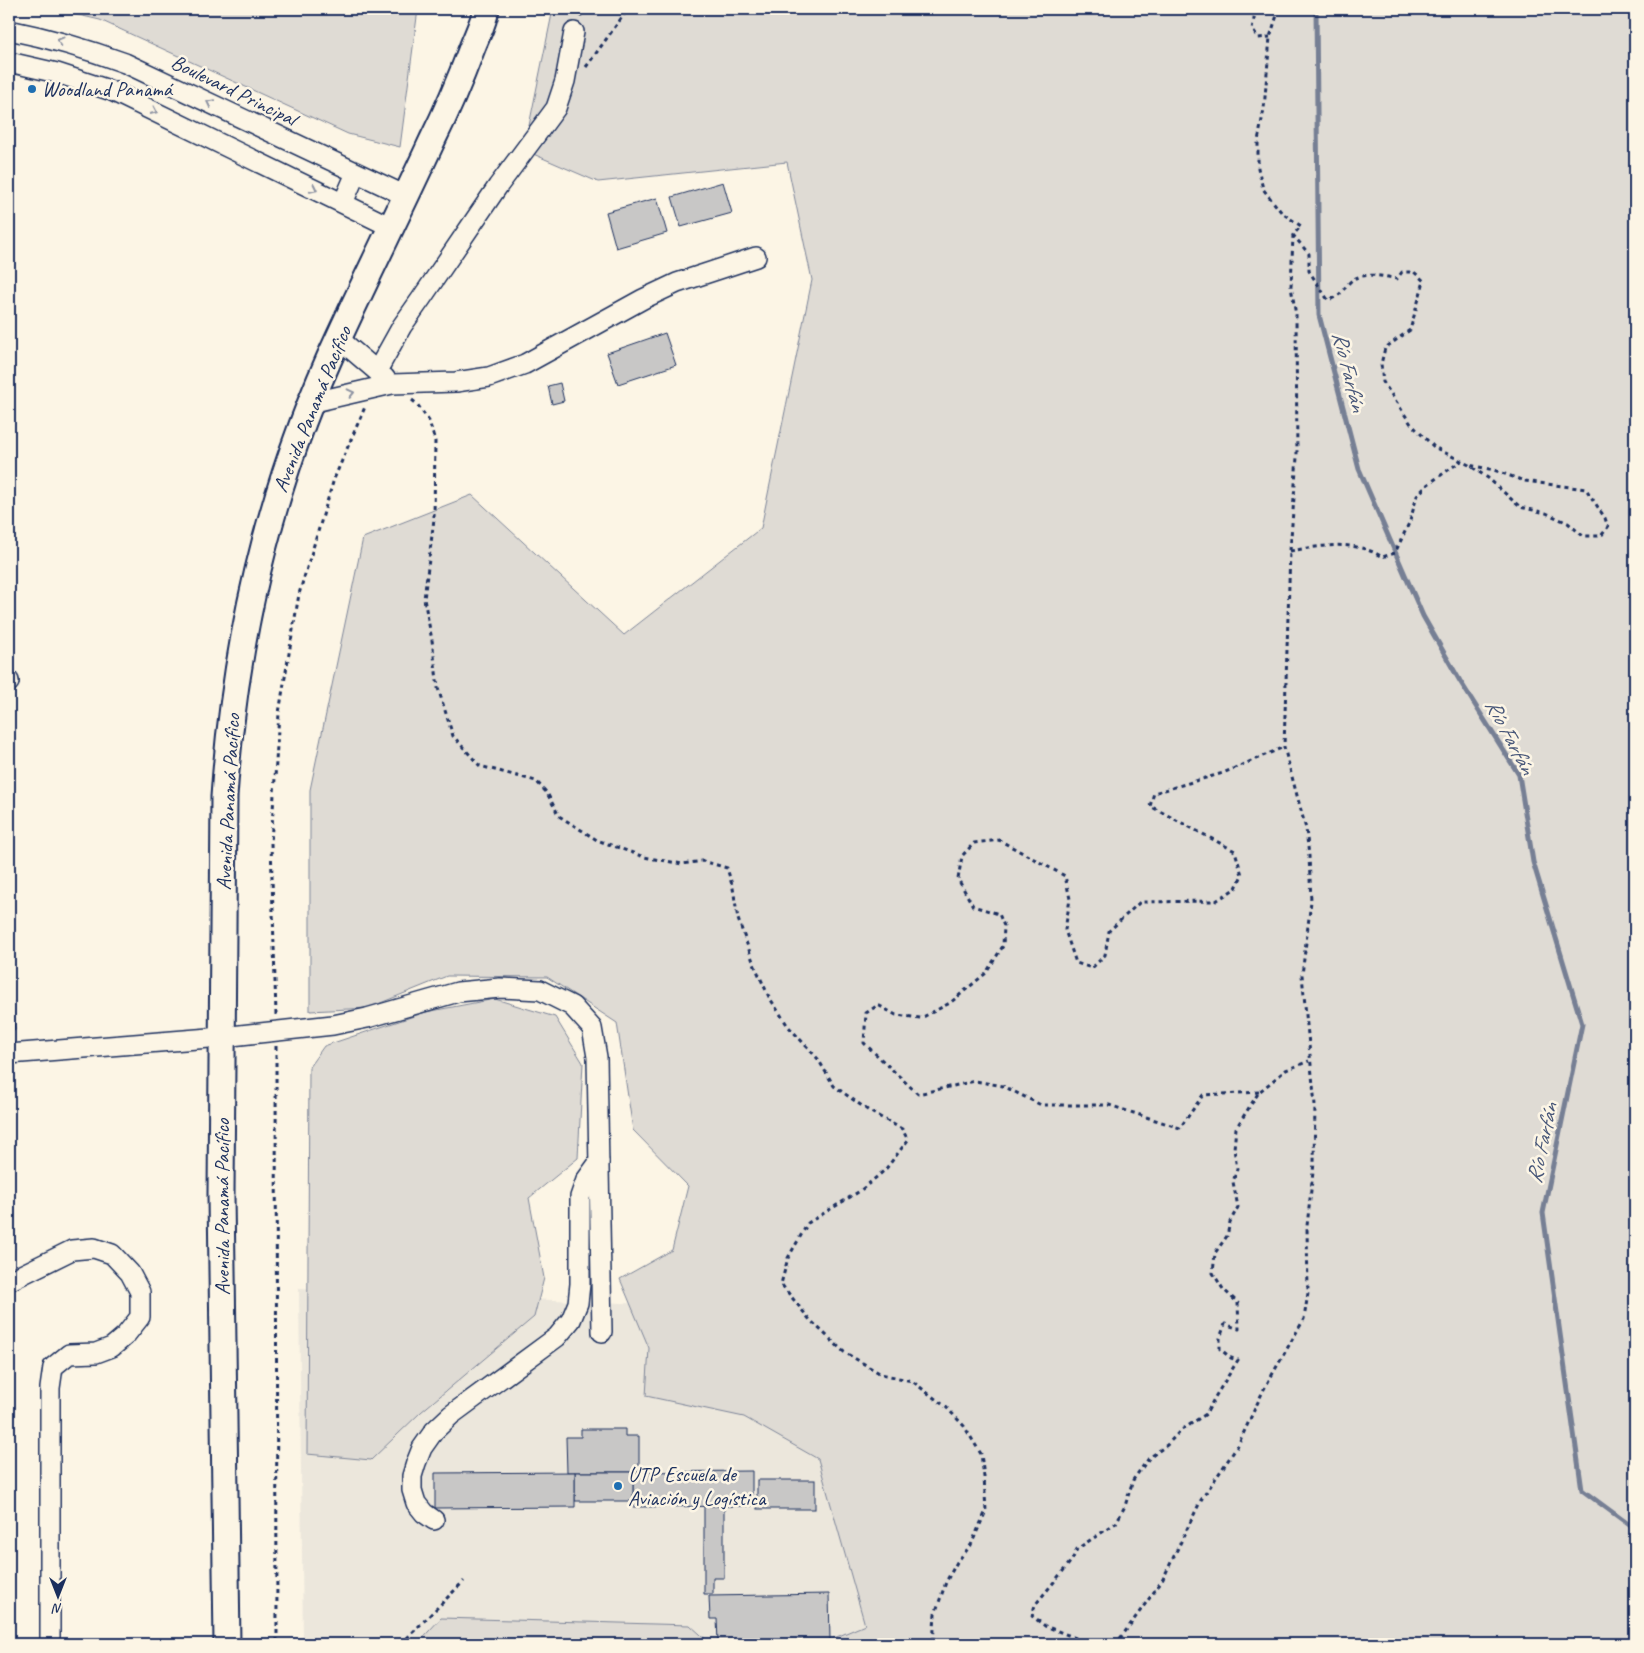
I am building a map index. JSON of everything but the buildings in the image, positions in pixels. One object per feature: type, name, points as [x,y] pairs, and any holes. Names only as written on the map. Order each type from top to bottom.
[{"type":"main road","name":"Avenida Panamá Pacífico","points":[[227,1644],[221,1195],[224,797],[228,735],[239,659],[272,510],[298,432],[338,338],[451,102],[486,9]]},
{"type":"street","name":"Boulevard Principal","points":[[9,30],[82,47],[126,62],[406,196]]},
{"type":"street","points":[[381,381],[402,326],[524,150],[556,108],[565,81],[574,32]]},
{"type":"street","points":[[9,62],[57,73],[112,91],[391,227]]},
{"type":"street","points":[[220,143],[233,114]]},
{"type":"street","points":[[343,203],[356,173]]},
{"type":"street","points":[[310,403],[381,381],[456,382],[489,377],[525,364],[643,298],[677,283],[756,257]]},
{"type":"street","points":[[338,338],[381,381]]},
{"type":"street","points":[[9,1054],[222,1037],[333,1025],[367,1018],[458,992],[500,988],[540,990],[572,1006],[592,1028],[598,1057],[602,1332]]},
{"type":"street","points":[[434,1520],[416,1502],[412,1490],[412,1476],[419,1455],[434,1432],[451,1416],[557,1337],[571,1320],[578,1303],[580,1284],[580,1197],[586,1180],[599,1162]]},
{"type":"street","points":[[9,1281],[72,1250],[94,1248],[112,1254],[130,1273],[140,1292],[140,1317],[126,1336],[112,1347],[96,1353],[69,1354],[53,1367],[50,1388],[50,1644]]},
{"type":"path","points":[[583,70],[628,9]]},
{"type":"path","points":[[1256,9],[1252,29],[1258,38],[1270,37]]},
{"type":"path","points":[[1114,1644],[1119,1640],[1162,1581],[1201,1500],[1237,1447],[1264,1389],[1304,1319],[1308,1293],[1307,1226],[1314,1163],[1315,1105],[1302,975],[1311,901],[1306,829],[1284,747],[1290,551],[1297,458],[1296,315],[1291,287],[1293,235],[1301,226],[1282,213],[1263,188],[1258,168],[1258,141],[1264,109],[1270,37],[1279,9]]},
{"type":"path","points":[[1293,235],[1308,254],[1309,271],[1328,300],[1338,297],[1351,281],[1363,276],[1397,278],[1402,272],[1414,272],[1424,281],[1410,330],[1385,348],[1381,364],[1383,382],[1411,424],[1434,447],[1470,465],[1488,478],[1520,507],[1546,513],[1568,523],[1583,536],[1601,536],[1608,527],[1605,518],[1586,489],[1524,481],[1494,470],[1470,465]]},
{"type":"path","points":[[278,1644],[276,1031],[271,843],[278,713],[299,594],[334,478],[381,381],[417,404],[430,421],[436,441],[434,519],[424,599],[432,640],[438,688],[453,736],[480,766],[536,781],[547,794],[559,816],[597,840],[644,857],[682,864],[703,860],[728,868],[734,888],[738,919],[754,964],[769,997],[788,1026],[818,1059],[834,1086],[869,1111],[902,1129],[908,1140],[885,1170],[860,1191],[808,1223],[788,1258],[781,1284],[810,1320],[844,1352],[880,1374],[912,1381],[946,1407],[964,1426],[981,1454],[986,1511],[970,1545],[946,1582],[935,1614],[933,1644]]},
{"type":"path","points":[[1290,551],[1335,544],[1371,551],[1382,557],[1395,553],[1410,521],[1417,496],[1427,484],[1461,461]]},
{"type":"path","points":[[1259,1092],[1203,1096],[1180,1128],[1109,1105],[1041,1105],[1003,1086],[975,1081],[918,1094],[864,1043],[865,1023],[866,1013],[878,1005],[896,1015],[921,1018],[950,1003],[986,973],[1003,946],[1004,926],[999,914],[973,906],[958,879],[962,856],[974,843],[998,840],[1065,876],[1070,899],[1065,930],[1076,963],[1092,968],[1105,955],[1110,931],[1140,902],[1216,901],[1236,888],[1242,875],[1235,851],[1150,806],[1154,793],[1223,774],[1284,747]]},
{"type":"path","points":[[1091,1644],[1045,1626],[1032,1616],[1035,1605],[1072,1560],[1077,1549],[1116,1523],[1125,1506],[1133,1480],[1150,1458],[1167,1445],[1180,1431],[1206,1414],[1238,1360],[1231,1358],[1220,1349],[1220,1338],[1225,1324],[1239,1329],[1238,1303],[1223,1289],[1213,1273],[1215,1253],[1227,1236],[1230,1222],[1238,1207],[1233,1182],[1237,1169],[1234,1149],[1236,1128],[1259,1092],[1286,1070],[1309,1060]]},
{"type":"path","points":[[401,1644],[464,1581]]},
{"type":"shaded area","points":[[53,9],[418,9],[400,147],[348,134],[100,20]]},
{"type":"shaded area","points":[[553,9],[1635,9],[1635,1644],[820,1644],[865,1625],[818,1459],[744,1417],[646,1396],[649,1348],[620,1279],[672,1250],[688,1186],[633,1130],[617,1023],[547,977],[447,976],[368,1008],[310,1011],[310,790],[363,538],[472,495],[624,635],[761,528],[812,280],[787,162],[598,182],[524,150]]},
{"type":"shaded area","points":[[495,999],[555,1017],[583,1063],[578,1158],[529,1198],[544,1278],[534,1317],[421,1412],[371,1460],[307,1454],[309,1067],[324,1046],[426,1012]]},
{"type":"shaded area","name":"UTP Escuela de Aviación y Logística","points":[[299,1289],[853,1313],[903,1644],[303,1644]]},
{"type":"shaded area","points":[[441,1618],[690,1625],[711,1644],[417,1644]]},
{"type":"waterway","name":"Río Farfán","points":[[1316,9],[1319,315],[1359,469],[1423,616],[1460,681],[1519,775],[1533,862],[1582,1024],[1543,1213],[1582,1490],[1635,1529]]},
{"type":"place","name":"Woodland Panamá","points":[[32,89]]},
{"type":"place","name":"UTP Escuela de Aviación y Logística","points":[[618,1486]]}]
